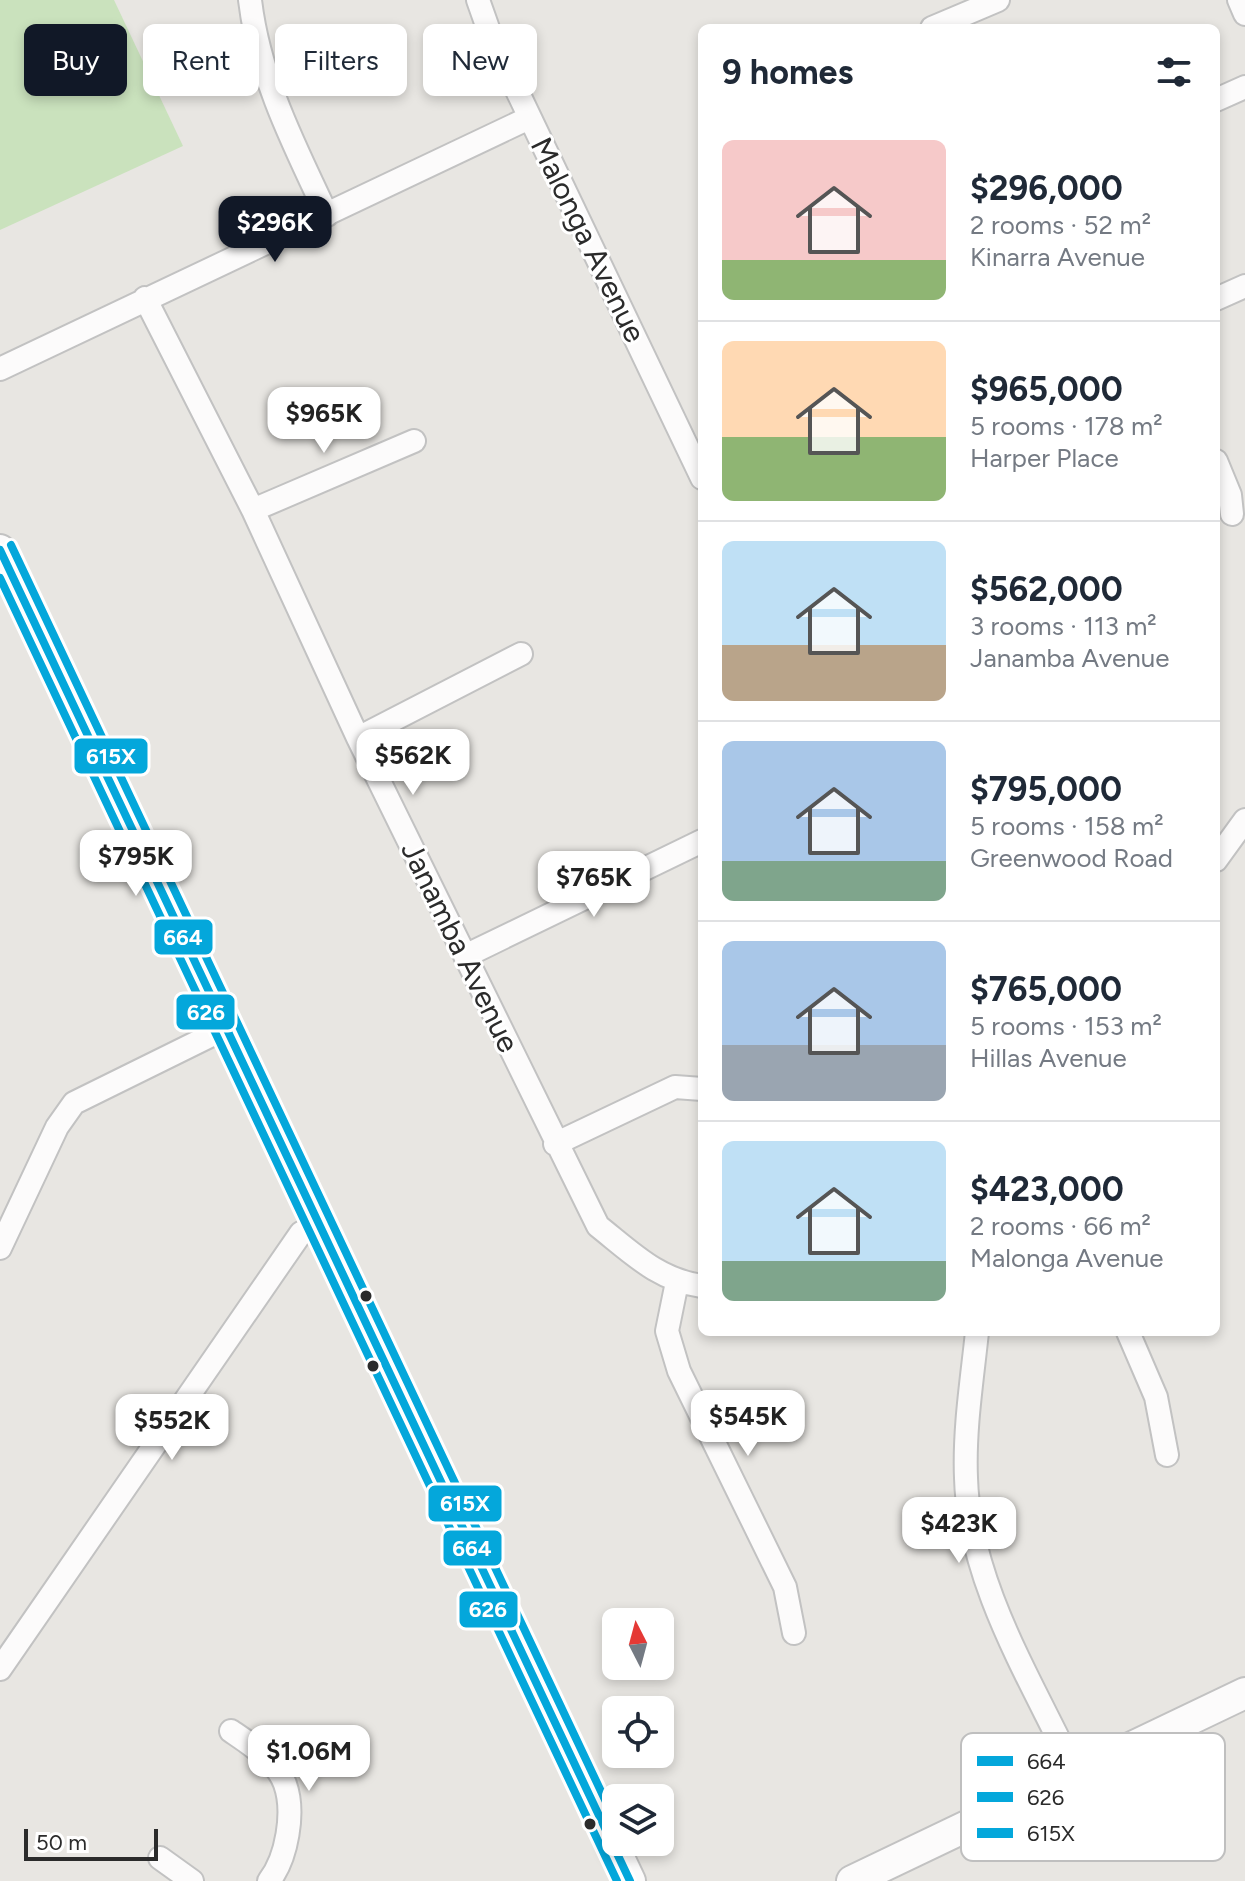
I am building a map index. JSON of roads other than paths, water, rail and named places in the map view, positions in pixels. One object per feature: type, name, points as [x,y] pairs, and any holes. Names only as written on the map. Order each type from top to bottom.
[{"type":"street","points":[[250,0],[257,46],[276,104],[327,215]]},
{"type":"street","name":"Malonga Avenue","points":[[478,0],[529,118],[698,470]]},
{"type":"street","points":[[941,24],[998,0]]},
{"type":"street","points":[[1239,0],[1245,14]]},
{"type":"street","points":[[1220,98],[1245,87]]},
{"type":"street","points":[[0,369],[529,118]]},
{"type":"street","points":[[1220,297],[1245,286]]},
{"type":"street","name":"Janamba Avenue","points":[[145,298],[253,510],[358,738],[598,1226],[649,1267],[677,1282],[698,1285]]},
{"type":"street","points":[[253,510],[414,441]]},
{"type":"street","points":[[1220,471],[1230,495],[1231,519]]},
{"type":"street","points":[[0,550],[630,1881]]},
{"type":"street","points":[[358,738],[521,654]]},
{"type":"street","points":[[1220,854],[1245,820]]},
{"type":"street","points":[[465,956],[698,843]]},
{"type":"street","points":[[0,1248],[57,1127],[74,1103],[226,1028]]},
{"type":"street","points":[[555,1144],[675,1087],[698,1089]]},
{"type":"street","points":[[0,1669],[301,1233],[320,1223]]},
{"type":"street","points":[[677,1282],[667,1331],[679,1371],[785,1587],[794,1633]]},
{"type":"street","points":[[977,1336],[968,1413],[966,1480],[979,1550],[1003,1620],[1056,1733]]},
{"type":"street","points":[[1130,1336],[1156,1397],[1167,1455]]},
{"type":"street","points":[[1160,1733],[1245,1693]]},
{"type":"street","points":[[231,1731],[261,1751],[285,1783],[289,1828],[275,1873],[269,1881]]},
{"type":"street","points":[[852,1881],[961,1828]]},
{"type":"street","points":[[160,1858],[192,1881]]}]
